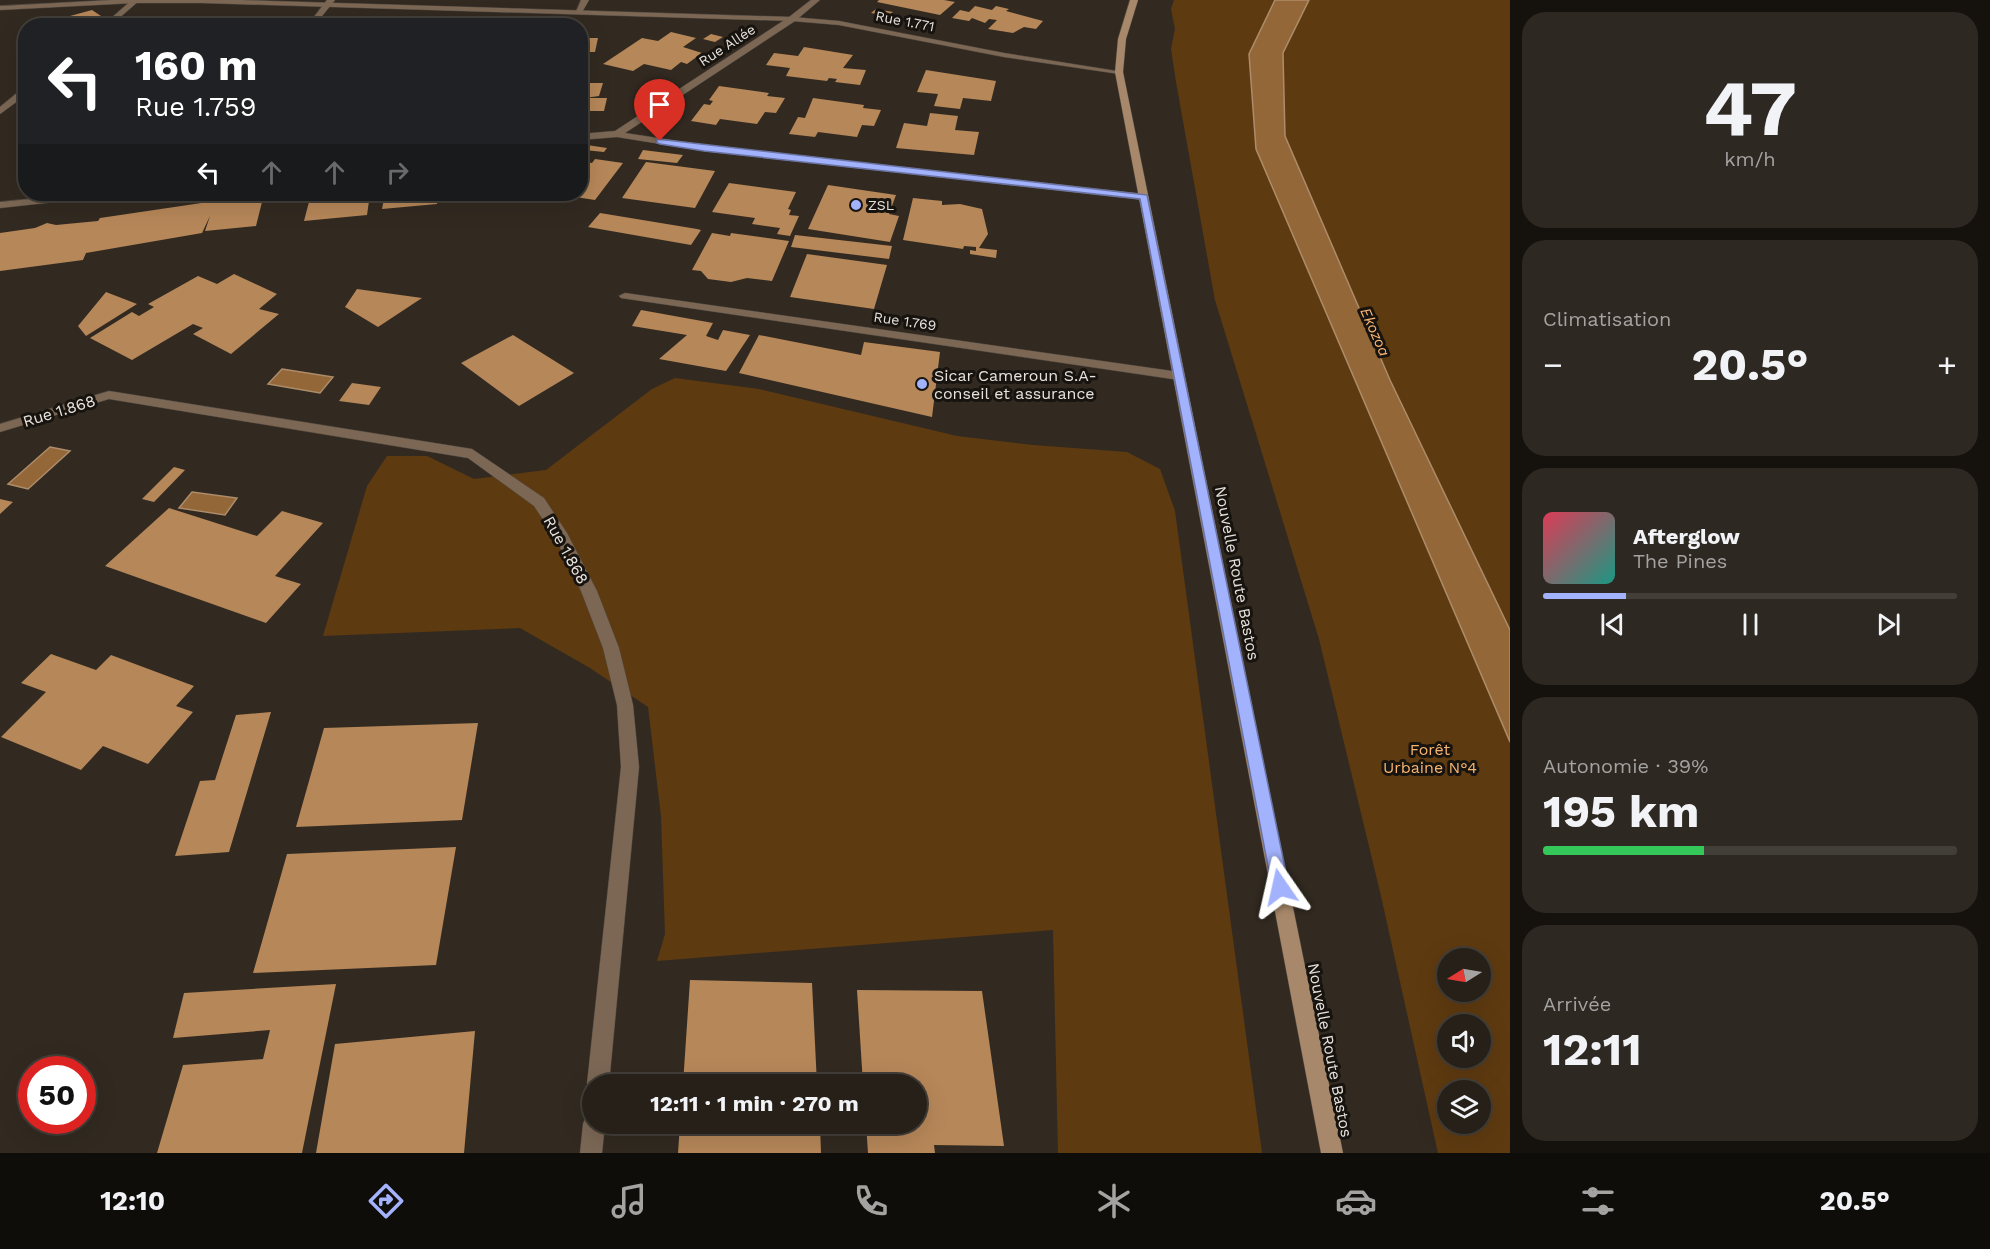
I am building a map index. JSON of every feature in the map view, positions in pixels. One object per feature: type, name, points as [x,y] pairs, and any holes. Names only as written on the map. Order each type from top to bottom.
[{"type":"main road","name":"Nouvelle Route Bastos","points":[[1134,0],[1122,39],[1119,72],[1332,1153]]},
{"type":"street","points":[[115,18],[136,0]]},
{"type":"street","name":"Rue 1.771","points":[[0,8],[136,0],[328,2],[792,19],[849,25],[1005,55],[1119,72]]},
{"type":"street","points":[[578,12],[585,0]]},
{"type":"street","name":"Rue Allée","points":[[617,134],[792,19],[816,0]]},
{"type":"street","points":[[316,18],[328,2]]},
{"type":"street","points":[[0,111],[18,96]]},
{"type":"street","points":[[588,136],[617,134],[704,148],[1144,197]]},
{"type":"street","points":[[0,206],[42,201]]},
{"type":"street","name":"Rue 1.769","points":[[625,297],[1179,376]]},
{"type":"street","name":"Rue 1.868","points":[[0,428],[109,395],[472,454],[539,502],[562,537],[589,591],[611,648],[625,705],[630,767],[599,1074]]},
{"type":"street","points":[[591,1153],[593,1134]]},
{"type":"green space","name":"Forêt Urbaine N°4","points":[[1174,0],[1275,0],[1249,54],[1256,149],[1510,742],[1510,1153],[1438,1153],[1381,896],[1319,639],[1215,300],[1171,49],[1175,29],[1171,9]]},
{"type":"green space","points":[[1309,0],[1510,0],[1510,630],[1390,380],[1285,136],[1283,53]]},
{"type":"green space","points":[[675,378],[759,389],[957,436],[1033,445],[1127,452],[1160,469],[1175,511],[1262,1153],[1058,1153],[1053,930],[657,961],[665,934],[661,816],[648,707],[590,668],[520,628],[323,636],[367,486],[387,456],[427,456],[474,479],[546,470],[652,389]]},
{"type":"shaded area","points":[[1275,0],[1309,0],[1283,53],[1285,136],[1390,380],[1510,630],[1510,742],[1256,149],[1249,54]]},
{"type":"shaded area","points":[[282,369],[333,377],[320,393],[268,384]]},
{"type":"shaded area","points":[[50,447],[70,451],[28,489],[8,484]]},
{"type":"shaded area","points":[[192,492],[237,498],[225,515],[179,508]]},
{"type":"building","points":[[879,0],[955,2],[940,15],[877,2]]},
{"type":"building","points":[[975,6],[992,10],[996,6],[1043,21],[1036,29],[1024,27],[1013,33],[988,29],[997,20],[989,19],[985,23],[972,18],[969,21],[952,18],[960,10],[969,12]]},
{"type":"building","points":[[876,9],[893,12],[888,16],[871,13]]},
{"type":"building","points":[[92,10],[101,16],[98,18],[72,18],[70,16]]},
{"type":"building","points":[[159,17],[200,17],[199,18]]},
{"type":"building","points":[[671,32],[696,38],[683,47],[702,53],[687,64],[681,62],[671,70],[644,64],[633,71],[603,64],[642,38],[658,41]]},
{"type":"building","points":[[711,34],[723,37],[715,42],[703,39]]},
{"type":"building","points":[[588,38],[598,38],[595,52],[588,52]]},
{"type":"building","points":[[804,47],[853,55],[843,68],[866,70],[860,85],[835,82],[837,79],[829,78],[827,81],[786,76],[790,68],[766,65],[774,53],[798,56]]},
{"type":"building","points":[[926,70],[996,81],[991,101],[963,98],[960,109],[934,106],[938,94],[917,92]]},
{"type":"building","points":[[588,83],[603,83],[599,96],[588,98]]},
{"type":"building","points":[[719,86],[769,93],[767,96],[785,98],[776,113],[765,112],[757,124],[720,119],[716,125],[691,121],[704,104],[710,105],[713,101],[709,100]]},
{"type":"building","points":[[588,98],[607,98],[604,111],[588,111]]},
{"type":"building","points":[[813,98],[864,105],[863,108],[881,110],[874,126],[862,125],[857,137],[818,132],[815,137],[789,134],[798,117],[805,118]]},
{"type":"building","points":[[930,113],[958,116],[955,130],[979,132],[974,155],[896,148],[904,123],[927,126]]},
{"type":"building","points":[[588,145],[607,148],[604,152],[588,150]]},
{"type":"building","points":[[643,150],[683,155],[677,163],[638,159]]},
{"type":"building","points":[[595,159],[623,163],[595,200],[588,199],[588,162],[592,163]]},
{"type":"building","points":[[646,162],[715,171],[695,208],[622,198]]},
{"type":"building","points":[[729,183],[796,192],[788,209],[791,210],[789,215],[799,216],[790,236],[777,234],[780,228],[752,224],[755,218],[712,212]]},
{"type":"building","name":"ZSL","points":[[828,185],[896,195],[889,214],[899,216],[890,242],[808,229]]},
{"type":"building","points":[[913,198],[942,201],[942,205],[960,204],[982,209],[988,234],[979,248],[997,250],[996,258],[970,254],[970,250],[976,251],[976,247],[964,246],[963,249],[903,240]]},
{"type":"building","points":[[176,201],[200,201],[175,203]]},
{"type":"building","points":[[215,201],[262,201],[256,226],[205,231],[210,216],[202,233],[86,253],[83,260],[0,271],[0,233],[35,228],[47,223],[56,225],[98,221],[100,218]]},
{"type":"building","points":[[309,201],[369,201],[367,215],[304,221]]},
{"type":"building","points":[[384,201],[437,201],[437,204],[382,209]]},
{"type":"building","points":[[600,213],[701,230],[691,245],[588,227]]},
{"type":"building","points":[[712,233],[730,236],[731,233],[789,241],[772,281],[747,278],[731,282],[708,279],[701,271],[692,270]]},
{"type":"building","points":[[795,235],[892,246],[889,259],[791,247]]},
{"type":"building","points":[[807,254],[887,265],[874,309],[790,297]]},
{"type":"building","points":[[234,274],[277,294],[259,309],[279,314],[231,354],[193,334],[203,328],[193,324],[132,360],[90,338],[132,312],[139,316],[154,307],[148,304],[198,276],[217,284]]},
{"type":"building","points":[[357,289],[422,298],[378,327],[345,307]]},
{"type":"building","points":[[106,292],[137,304],[86,336],[78,326]]},
{"type":"building","points":[[641,310],[713,323],[706,336],[718,340],[723,330],[750,335],[726,371],[659,359],[687,335],[632,326]]},
{"type":"building","points":[[513,335],[574,373],[519,406],[461,363]]},
{"type":"building","points":[[759,335],[861,355],[864,342],[940,352],[932,417],[739,373]]},
{"type":"building","points":[[352,383],[381,387],[369,405],[339,401]]},
{"type":"building","points":[[174,467],[185,470],[154,502],[142,499]]},
{"type":"building","points":[[0,499],[13,502],[0,514]]},
{"type":"building","points":[[169,508],[257,536],[282,511],[323,523],[275,576],[301,584],[266,623],[105,566]]},
{"type":"building","points":[[51,654],[96,670],[111,655],[194,686],[176,706],[193,712],[148,764],[103,746],[81,770],[1,737],[46,692],[21,683]]},
{"type":"building","points":[[271,712],[229,852],[175,856],[200,781],[215,780],[236,715]]},
{"type":"building","points":[[478,723],[462,820],[296,827],[324,728]]},
{"type":"building","points":[[456,847],[436,965],[253,973],[287,854]]},
{"type":"building","points":[[690,980],[812,983],[817,1074],[684,1074]]},
{"type":"building","points":[[336,984],[302,1153],[157,1153],[183,1065],[263,1059],[270,1030],[173,1038],[184,993]]},
{"type":"building","points":[[857,990],[982,991],[1004,1146],[934,1145],[935,1153],[868,1153],[867,1134],[927,1134],[927,1074],[862,1074]]},
{"type":"building","points":[[475,1031],[464,1153],[316,1153],[335,1044]]},
{"type":"building","points":[[679,1134],[820,1134],[821,1153],[678,1153]]},
{"type":"place","name":"ZSL","points":[[856,205]]},
{"type":"place","name":"Sicar Cameroun S.A- conseil et assurance","points":[[922,384]]},
{"type":"route","points":[[660,141],[704,148],[1144,197],[1280,887]]},
{"type":"water label","name":"Ekozoa","points":[[1375,332]]}]
